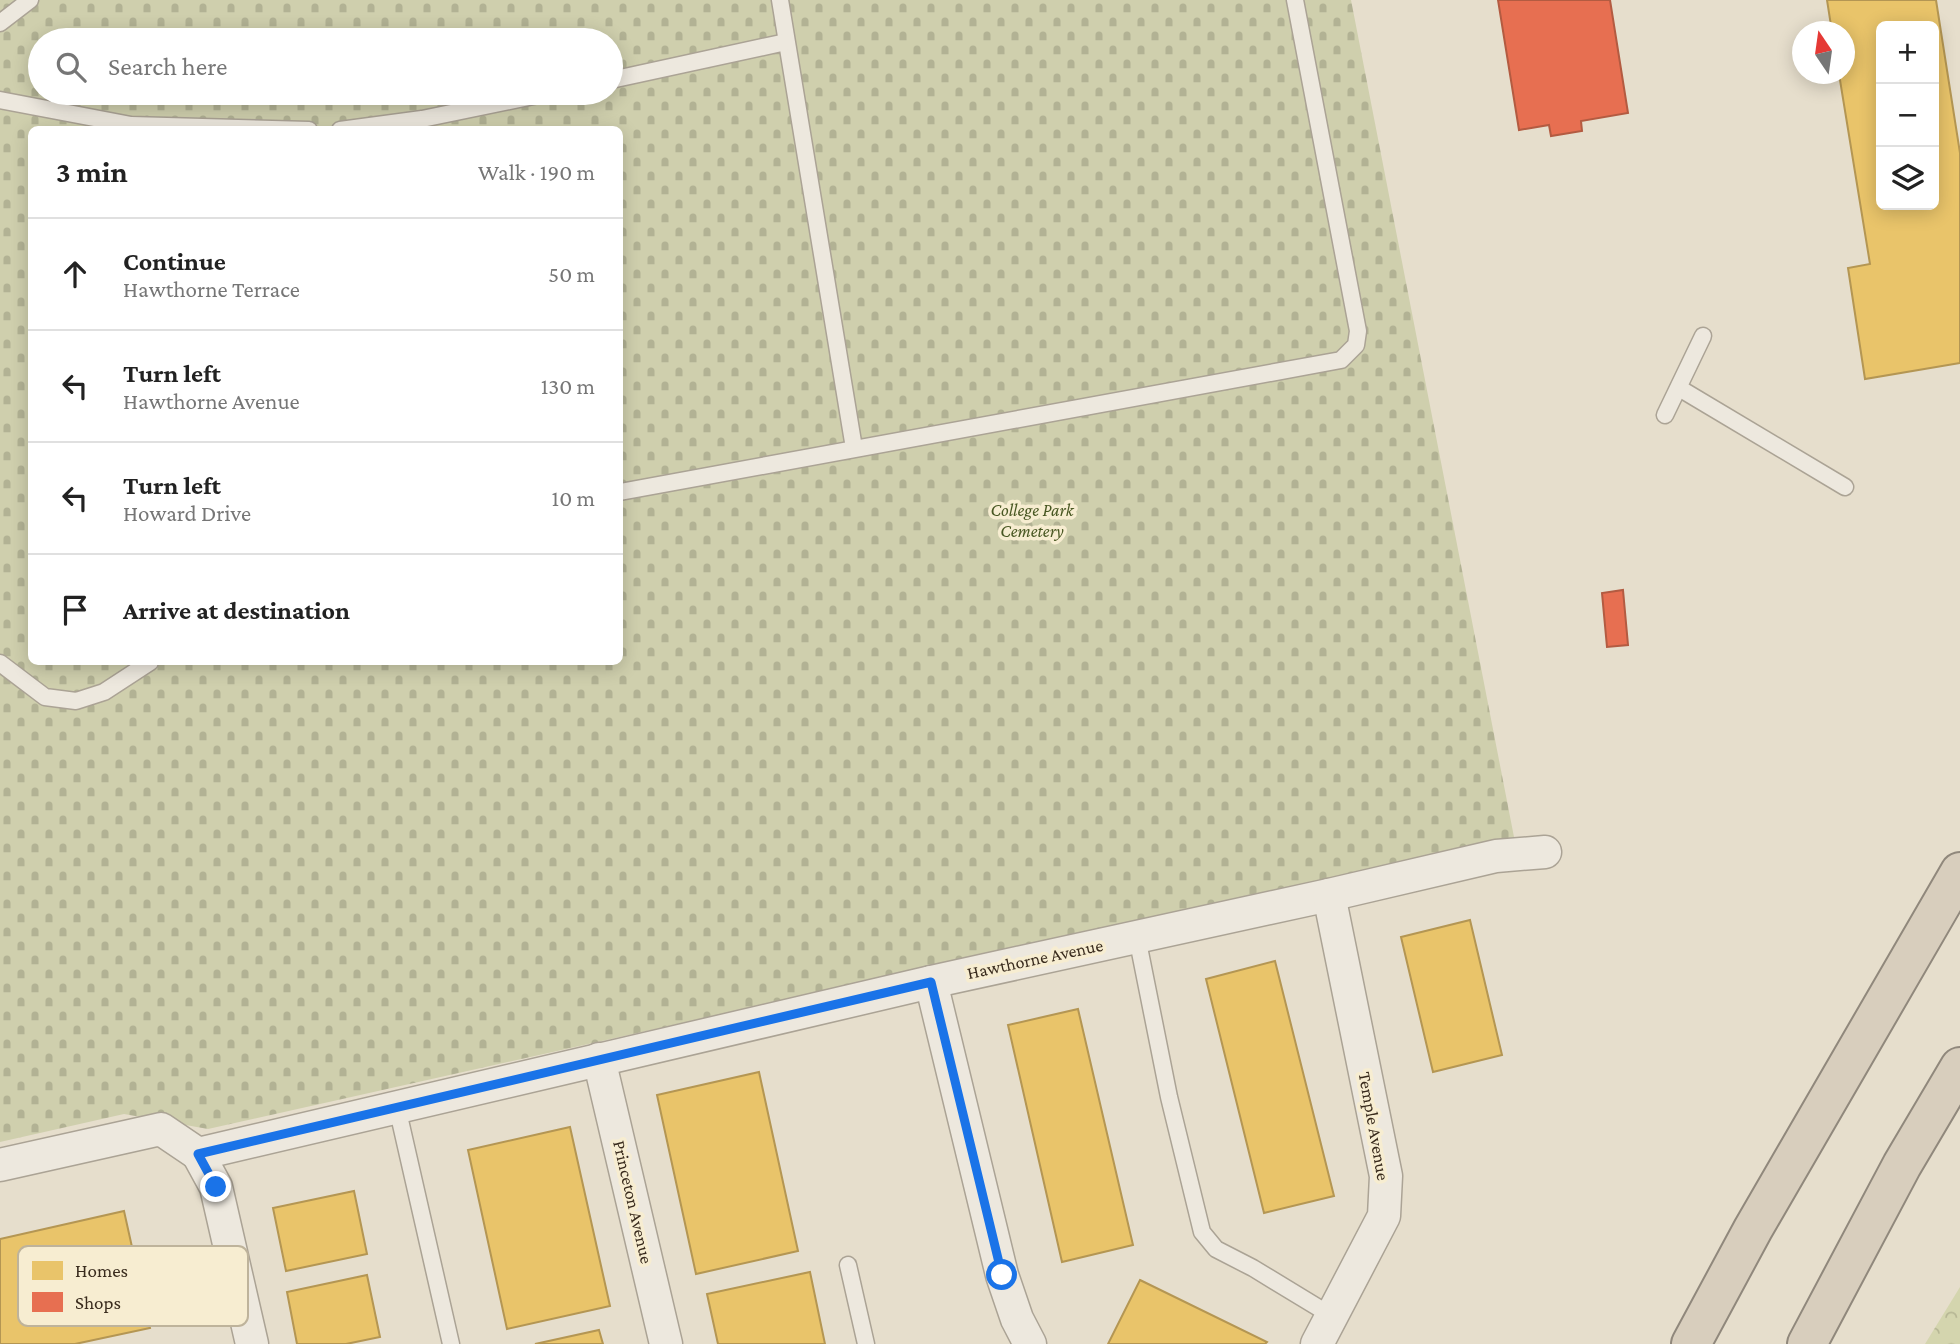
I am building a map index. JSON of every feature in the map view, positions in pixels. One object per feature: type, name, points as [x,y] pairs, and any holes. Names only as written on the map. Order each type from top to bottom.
[{"type":"highway","points":[[1691,1344],[1753,1228],[1960,872]]},
{"type":"highway","points":[[1807,1344],[1902,1165],[1960,1067]]},
{"type":"street","name":"Hawthorne Avenue","points":[[198,1154],[931,982],[1496,856],[1545,852]]},
{"type":"street","name":"Temple Avenue","points":[[1317,1344],[1384,1216],[1386,1176],[1329,895]]},
{"type":"street","points":[[931,982],[1002,1275],[1017,1319],[1030,1344]]},
{"type":"street","name":"Princeton Avenue","points":[[599,1059],[666,1344]]},
{"type":"street","points":[[0,1166],[161,1129],[198,1154],[216,1187],[230,1246]]},
{"type":"street","points":[[248,1326],[252,1344]]},
{"type":"lane","points":[[0,23],[30,0]]},
{"type":"lane","points":[[779,0],[854,448]]},
{"type":"lane","points":[[623,491],[1341,359],[1356,345],[1358,331],[1295,0]]},
{"type":"lane","points":[[623,76],[786,42]]},
{"type":"lane","points":[[0,100],[131,125],[167,126]]},
{"type":"lane","points":[[373,126],[422,120],[492,105]]},
{"type":"lane","points":[[1665,415],[1703,336]]},
{"type":"lane","points":[[1679,388],[1845,487]]},
{"type":"lane","points":[[0,663],[46,697],[76,701],[104,692],[145,665]]},
{"type":"lane","points":[[1137,937],[1169,1097],[1202,1232],[1216,1249],[1332,1316]]},
{"type":"lane","points":[[397,1107],[451,1344]]},
{"type":"lane","points":[[848,1265],[866,1344]]},
{"type":"green space","name":"College Park Cemetery","points":[[0,0],[1351,0],[1514,837],[208,1129],[124,1114],[0,1142]]},
{"type":"green space","points":[[1960,1287],[1960,1344],[1925,1344]]},
{"type":"building: Homes","points":[[1827,0],[1936,0],[1960,153],[1960,363],[1865,379],[1848,268],[1870,264],[1841,84],[1855,84],[1855,21],[1830,21]]},
{"type":"building: Homes","points":[[1470,920],[1502,1055],[1433,1072],[1401,937]]},
{"type":"building: Homes","points":[[1275,961],[1334,1196],[1264,1213],[1206,979]]},
{"type":"building: Homes","points":[[1078,1009],[1133,1245],[1062,1262],[1008,1025]]},
{"type":"building: Homes","points":[[759,1072],[798,1251],[696,1274],[657,1095]]},
{"type":"building: Homes","points":[[570,1127],[610,1306],[507,1329],[468,1150]]},
{"type":"building: Homes","points":[[354,1191],[367,1254],[286,1271],[273,1208]]},
{"type":"building: Homes","points":[[124,1211],[132,1246],[18,1246],[18,1326],[150,1328],[75,1344],[0,1344],[0,1239]]},
{"type":"building: Homes","points":[[810,1272],[825,1344],[718,1344],[707,1294]]},
{"type":"building: Homes","points":[[367,1275],[380,1337],[346,1344],[297,1344],[287,1292]]},
{"type":"building: Homes","points":[[1140,1280],[1267,1342],[1108,1344]]},
{"type":"building: Homes","points":[[599,1330],[603,1344],[535,1344]]},
{"type":"building: Shops","points":[[1498,0],[1610,0],[1628,113],[1581,121],[1582,131],[1551,136],[1549,125],[1519,130]]},
{"type":"building: Shops","points":[[1623,590],[1628,645],[1607,647],[1602,593]]},
{"type":"route","points":[[216,1187],[198,1154],[931,982],[1002,1275]]}]
